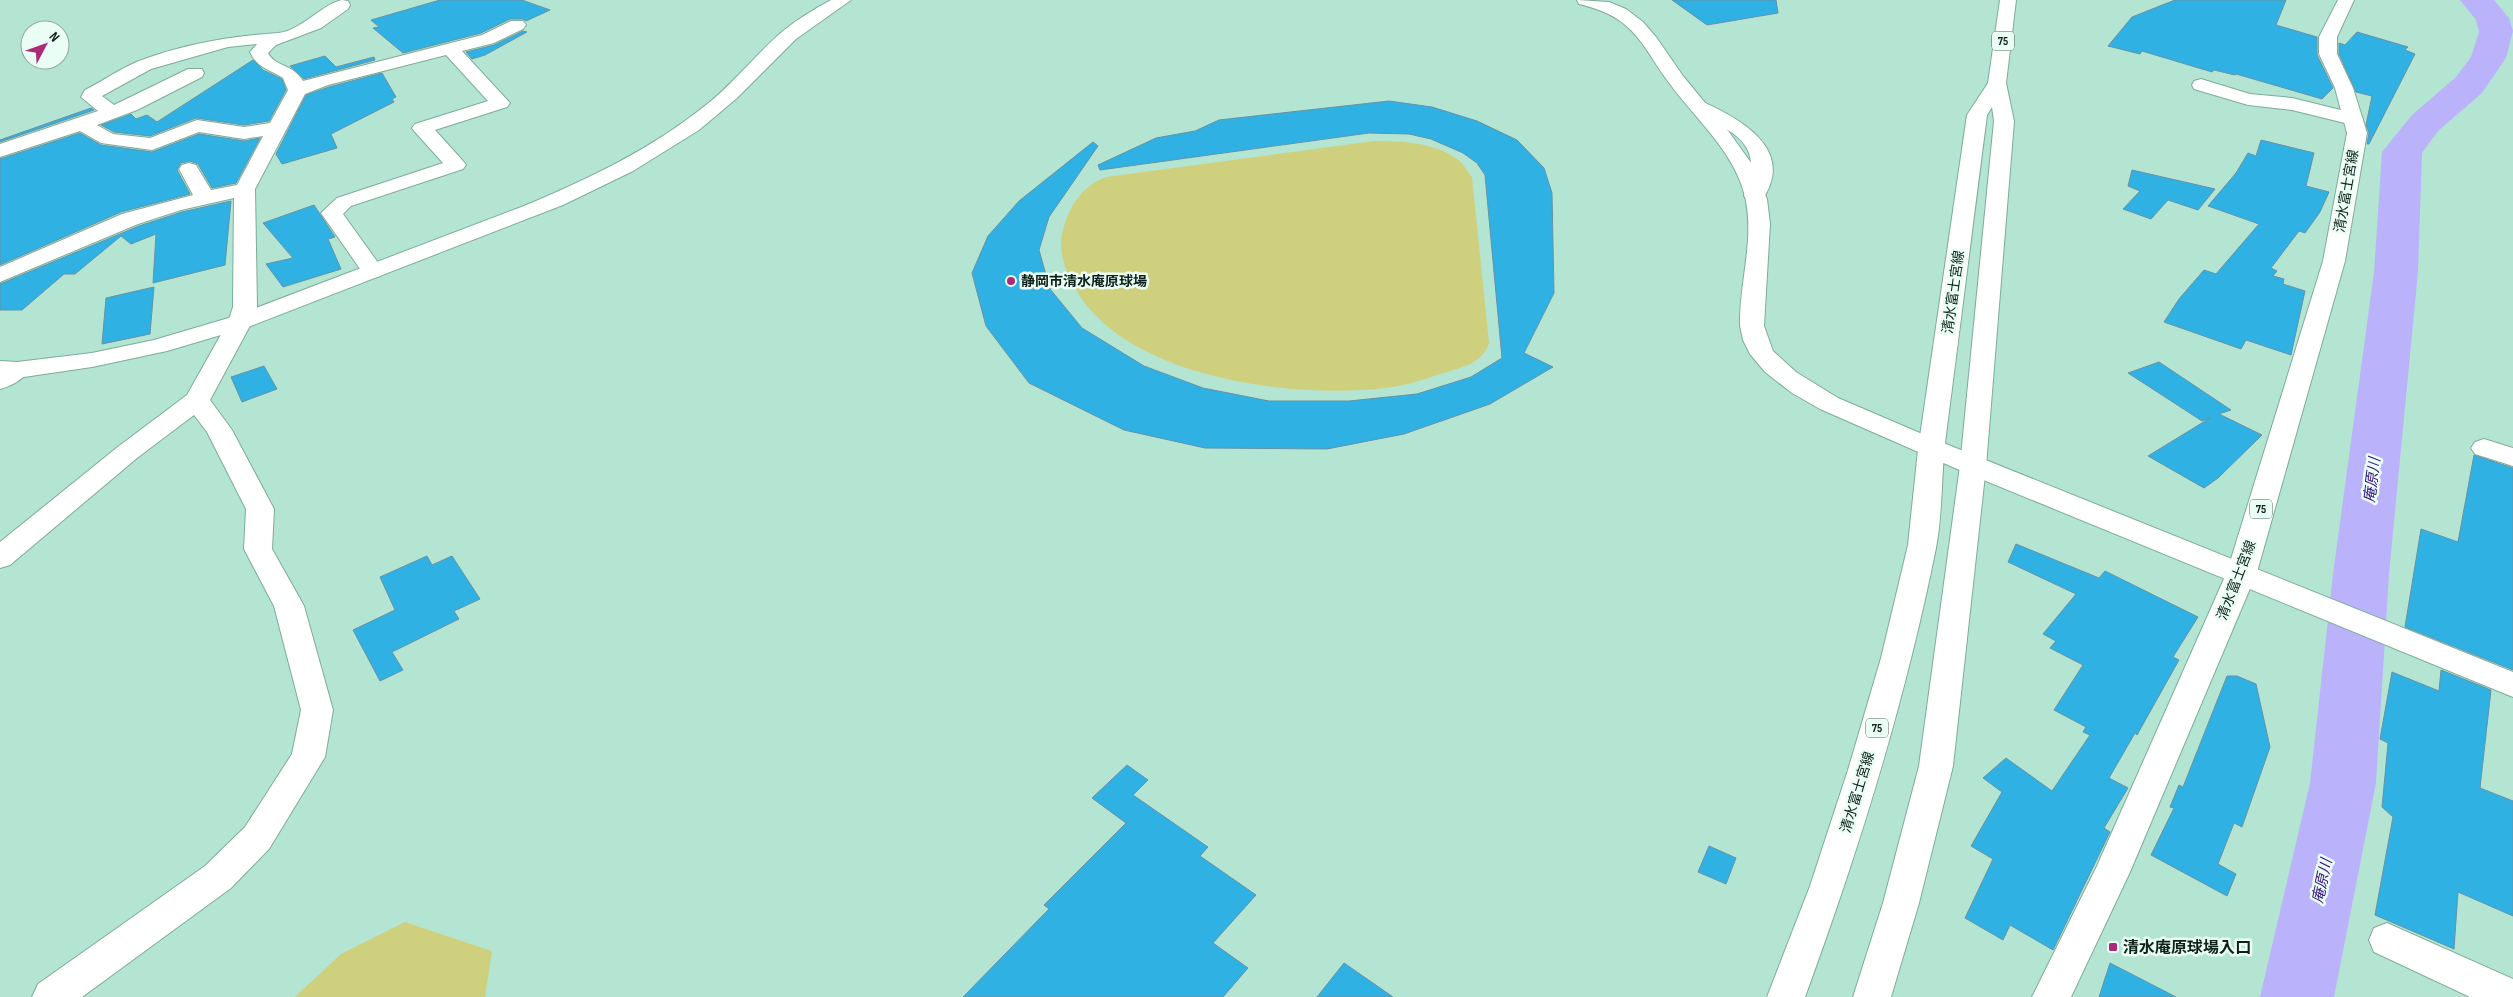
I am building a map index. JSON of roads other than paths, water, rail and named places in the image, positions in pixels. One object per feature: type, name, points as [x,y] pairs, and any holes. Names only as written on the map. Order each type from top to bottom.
[{"type":"street","points":[[6,373],[92,360],[158,346],[240,322],[532,211],[574,193],[648,154],[712,110],[784,40],[842,0]]},
{"type":"street","name":"清水富士宮線","points":[[1872,997],[1901,903],[1936,766],[1972,466],[2004,121],[1997,83],[2008,0]]},
{"type":"street","name":"清水富士宮線","points":[[2051,997],[2112,872],[2242,572],[2334,261],[2357,133],[2344,88],[2328,54],[2328,37],[2346,0]]},
{"type":"street","points":[[1597,1],[1633,22],[1645,35],[1678,82],[1720,133],[1737,158],[1755,196],[1759,248],[1750,314],[1751,328],[1763,356],[1775,368],[1819,398],[1931,450],[2242,572],[2513,685]]},
{"type":"street","points":[[112,112],[90,98],[92,94],[145,64],[227,42],[274,37],[275,40],[315,24],[342,6]]},
{"type":"street","points":[[297,90],[421,55],[451,50],[488,39],[516,25]]},
{"type":"street","points":[[0,558],[128,452],[197,400],[240,322],[245,307],[245,189],[297,90],[294,77],[289,72],[270,66],[261,59],[259,52],[274,37]]},
{"type":"street","points":[[373,271],[332,213],[344,202],[456,165],[422,128],[500,103],[451,50]]},
{"type":"street","points":[[0,151],[130,106],[195,73]]},
{"type":"street","name":"清水富士宮線","points":[[1786,997],[1828,886],[1865,770],[1896,658],[1922,545],[1931,450],[1976,115],[1997,83]]},
{"type":"street","points":[[2200,85],[2248,99],[2292,104],[2353,119]]},
{"type":"street","points":[[82,124],[108,138],[152,144],[197,126],[244,133],[278,128]]},
{"type":"street","points":[[189,169],[205,198]]},
{"type":"street","points":[[0,275],[130,219],[245,189]]},
{"type":"street","points":[[51,997],[218,877],[257,838],[308,757],[317,710],[289,606],[258,549],[260,509],[219,430],[197,400]]},
{"type":"street","points":[[2484,448],[2513,458]]},
{"type":"street","points":[[2387,940],[2511,997]]},
{"type":"waterway","name":"庵原川","points":[[2297,997],[2343,783],[2361,574],[2396,272],[2402,152],[2425,123],[2469,85],[2488,58],[2496,32],[2492,18],[2476,0]]},
{"type":"place","name":"静岡市清水庵原球場","points":[[1011,281]]},
{"type":"place","name":"清水庵原球場入口","points":[[2113,947]]}]
